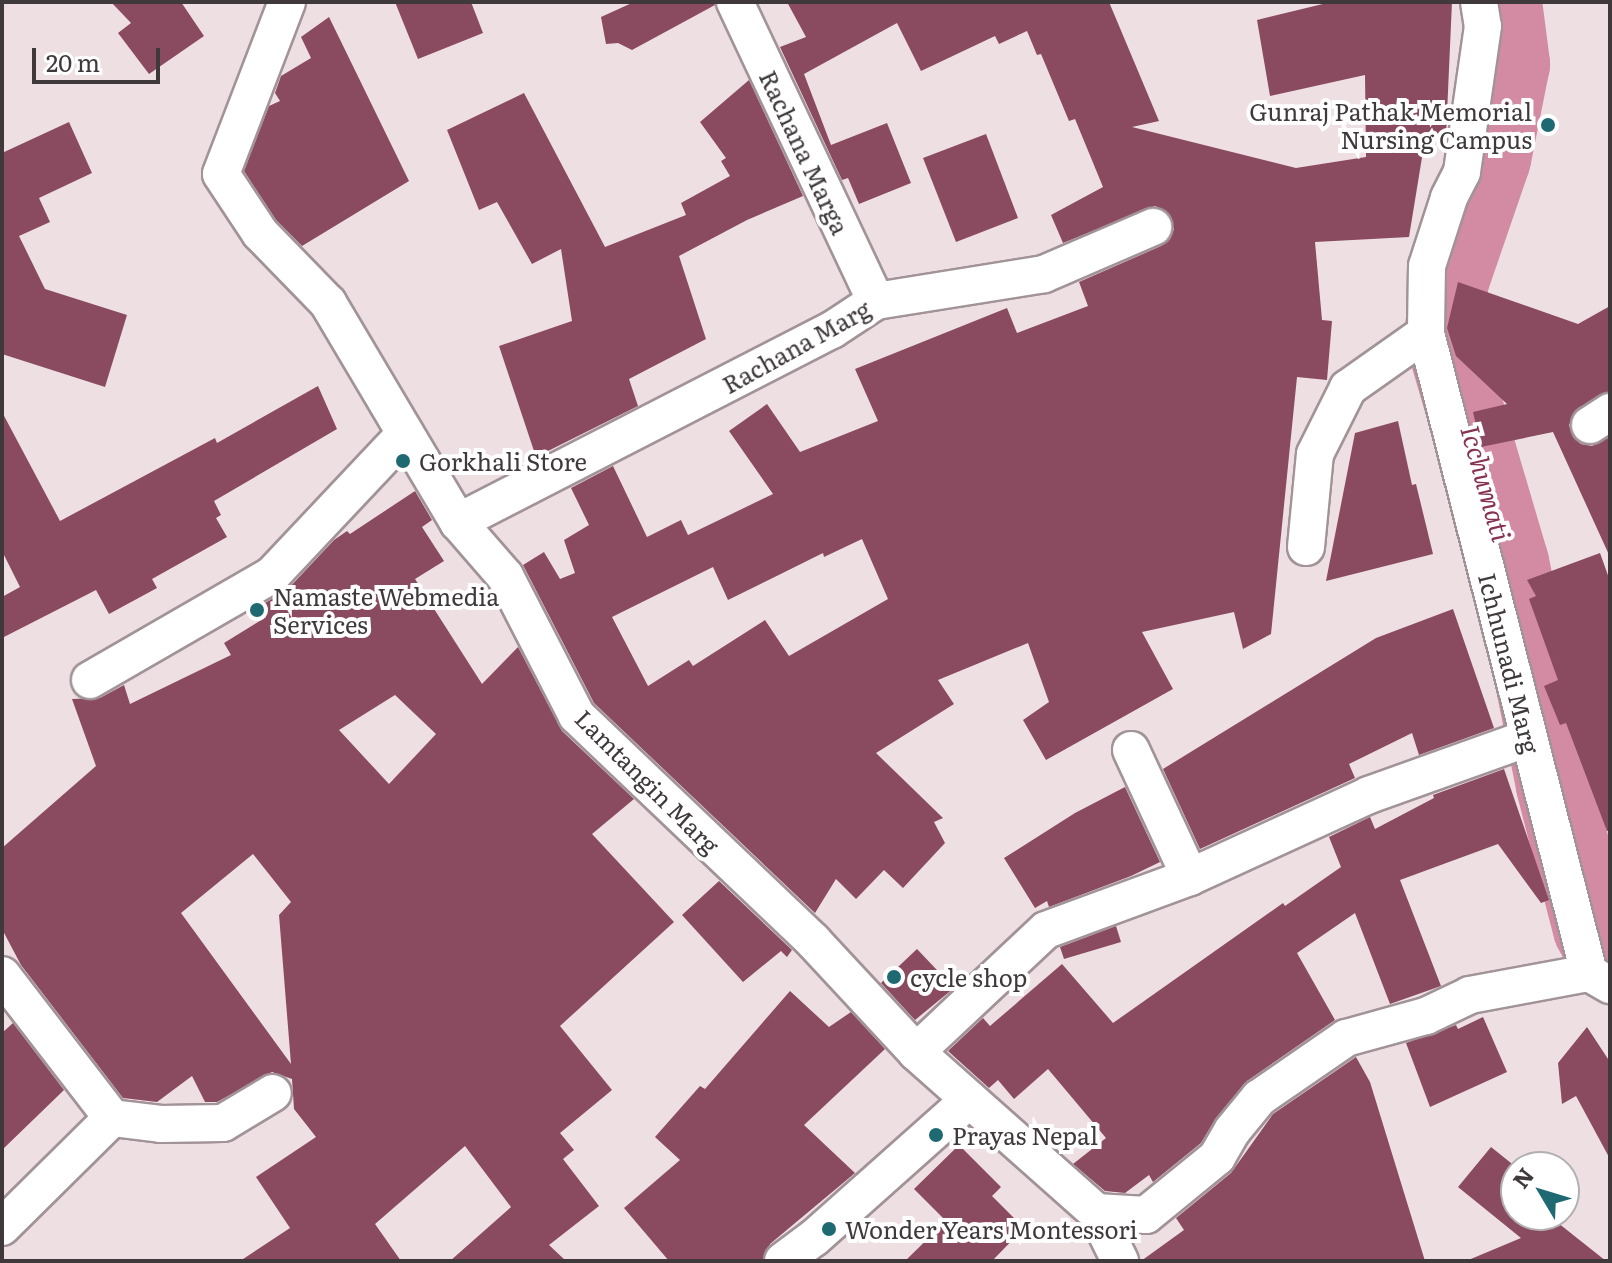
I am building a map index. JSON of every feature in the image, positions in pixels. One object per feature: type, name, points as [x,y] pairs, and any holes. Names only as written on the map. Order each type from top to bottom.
[{"type":"street","name":"Lamtangin Marg","points":[[287,2],[221,174],[260,233],[328,303],[458,522],[505,576],[577,716],[813,941],[916,1052],[1096,1212]]},
{"type":"street","name":"Rachana Marga","points":[[735,2],[876,301]]},
{"type":"street","name":"Ichhunadi Marg","points":[[1479,2],[1483,26],[1462,172],[1449,198],[1427,266],[1426,333],[1528,738],[1600,979]]},
{"type":"street","name":"Rachana Marg","points":[[458,522],[832,330],[876,301],[1044,274],[1153,227]]},
{"type":"street","points":[[1306,547],[1315,454],[1348,388],[1426,333]]},
{"type":"street","points":[[90,680],[272,575],[405,434]]},
{"type":"street","points":[[916,1052],[1046,930],[1190,877],[1369,795],[1528,738]]},
{"type":"street","points":[[1131,750],[1190,877]]},
{"type":"street","points":[[2,975],[112,1118],[161,1124],[223,1123],[273,1093]]},
{"type":"street","points":[[1120,1261],[1096,1212],[1146,1215],[1217,1157],[1232,1131],[1259,1098],[1346,1038],[1426,1016],[1470,995],[1600,979]]},
{"type":"street","points":[[783,1261],[814,1238],[969,1100]]},
{"type":"street","points":[[2,1227],[112,1118]]},
{"type":"building","points":[[111,2],[181,2],[204,36],[149,74],[118,33],[131,23]]},
{"type":"building","points":[[395,2],[471,2],[483,33],[418,59]]},
{"type":"building","points":[[634,2],[714,2],[715,5],[632,50],[618,43],[606,44],[601,17]]},
{"type":"building","points":[[787,2],[1109,2],[1159,121],[1132,127],[1296,168],[1366,157],[1365,75],[1270,96],[1257,20],[1331,2],[1452,2],[1446,136],[1425,139],[1409,237],[1315,242],[1322,320],[1332,321],[1327,380],[1297,377],[1271,634],[1243,649],[1234,612],[1142,632],[1173,689],[1046,760],[1023,720],[1049,702],[1028,643],[938,680],[954,704],[876,753],[943,818],[934,822],[945,843],[903,888],[884,870],[856,899],[836,879],[815,913],[594,703],[523,565],[544,552],[560,579],[575,573],[564,540],[589,525],[571,488],[613,466],[647,537],[681,520],[688,535],[773,494],[729,431],[767,404],[800,452],[878,421],[855,369],[1007,308],[1017,333],[1088,306],[1079,282],[1161,246],[1170,239],[1174,229],[1166,211],[1155,206],[1063,243],[1051,215],[1103,187],[1075,119],[1069,121],[1041,54],[1037,55],[1027,31],[999,44],[995,36],[921,71],[897,23],[804,74],[831,145],[887,123],[911,183],[859,204],[848,178],[842,180],[780,47],[806,37]],"holes":[[[862,539],[888,599],[789,656],[765,620],[693,666],[689,660],[648,686],[612,617],[713,567],[728,600],[823,553],[824,557]]]},
{"type":"building","points":[[329,17],[409,181],[302,246],[276,220],[244,171],[269,106],[280,101],[275,93],[281,76],[311,58],[301,37]]},
{"type":"building","points":[[749,80],[803,196],[747,220],[679,256],[706,339],[629,379],[638,406],[536,457],[499,346],[572,321],[561,249],[532,264],[497,202],[479,210],[447,130],[524,93],[605,247],[686,215],[681,203],[730,176],[721,161],[726,158],[700,122]]},
{"type":"building","points":[[69,122],[92,173],[39,198],[50,222],[19,236],[45,289],[127,315],[105,387],[2,354],[2,153]]},
{"type":"building","points":[[986,134],[1018,218],[956,242],[923,158]]},
{"type":"building","points":[[1458,282],[1578,324],[1610,306],[1610,391],[1578,408],[1569,425],[1573,437],[1581,444],[1592,446],[1610,437],[1610,557],[1553,432],[1481,447],[1473,412],[1507,404],[1456,356],[1447,328]]},
{"type":"building","points":[[318,386],[337,429],[214,501],[221,515],[216,518],[227,537],[152,579],[157,588],[109,614],[96,590],[2,638],[2,597],[20,587],[2,551],[2,412],[60,521],[215,438],[217,443]]},
{"type":"building","points":[[1398,421],[1412,485],[1416,484],[1433,554],[1326,581],[1355,433]]},
{"type":"building","points":[[415,491],[432,520],[422,527],[444,561],[415,579],[482,684],[518,647],[562,731],[634,799],[592,834],[674,922],[560,1026],[612,1090],[560,1133],[574,1150],[563,1159],[599,1206],[549,1245],[566,1261],[450,1261],[511,1207],[465,1146],[375,1224],[401,1261],[240,1261],[290,1228],[256,1177],[316,1137],[294,1109],[292,1079],[272,1072],[217,1102],[205,1102],[192,1076],[157,1102],[123,1098],[21,965],[2,929],[2,848],[96,766],[72,699],[100,698],[124,685],[130,704],[231,655],[224,643],[266,617],[260,606],[287,590],[334,540],[347,531],[350,534]],"holes":[[[395,695],[436,734],[389,784],[339,730]],[[253,854],[291,902],[279,915],[291,1064],[181,913]]]},
{"type":"building","points":[[1600,553],[1610,581],[1610,831],[1607,831],[1566,723],[1560,725],[1544,686],[1558,680],[1529,599],[1536,596],[1527,580]]},
{"type":"building","points":[[1453,609],[1494,728],[1419,755],[1412,733],[1349,764],[1355,778],[1200,849],[1163,769],[1376,638]]},
{"type":"building","points":[[1504,769],[1549,900],[1541,903],[1498,844],[1400,880],[1441,986],[1390,1004],[1355,913],[1297,953],[1335,1020],[1247,1081],[1216,1118],[1201,1143],[1153,1182],[1149,1175],[1125,1193],[1105,1191],[1073,1164],[1106,1138],[1048,1069],[1014,1099],[998,1080],[989,1088],[948,1051],[983,1018],[990,1026],[1062,964],[1113,1023],[1283,903],[1285,906],[1341,867],[1329,837],[1370,817],[1375,829],[1434,798],[1433,795]]},
{"type":"building","points":[[1125,787],[1160,862],[1049,907],[1047,901],[1035,908],[1004,858],[1075,813]]},
{"type":"building","points":[[719,881],[792,950],[787,957],[781,951],[743,982],[682,915]]},
{"type":"building","points":[[1116,926],[1121,942],[1064,959],[1060,947]]},
{"type":"building","points":[[917,949],[954,988],[915,1020],[881,983]]},
{"type":"building","points":[[790,991],[829,1027],[851,1012],[885,1049],[804,1125],[855,1173],[770,1244],[762,1261],[669,1261],[624,1208],[680,1160],[655,1137],[700,1086],[705,1089]]},
{"type":"building","points":[[1483,1017],[1507,1072],[1430,1107],[1406,1043],[1456,1025],[1458,1029]]},
{"type":"building","points":[[13,1023],[64,1090],[2,1150],[2,1033]]},
{"type":"building","points":[[1587,1027],[1610,1062],[1610,1159],[1576,1096],[1562,1104],[1558,1063]]},
{"type":"building","points":[[1356,1057],[1370,1082],[1425,1261],[1141,1261],[1184,1230],[1176,1218],[1231,1173],[1273,1114]]},
{"type":"building","points":[[959,1145],[1001,1187],[992,1196],[1024,1228],[992,1261],[905,1261],[946,1221],[914,1189]]},
{"type":"building","points":[[1491,1147],[1500,1154],[1500,1221],[1458,1187]]},
{"type":"building","points":[[1512,1231],[1568,1231],[1606,1261],[1466,1261],[1521,1238]]},
{"type":"waterway","name":"Icchumati","points":[[1503,2],[1511,64],[1492,159],[1450,281],[1443,335],[1510,562],[1555,786],[1592,929],[1610,963]]},
{"type":"place","name":"Gunraj Pathak Memorial Nursing Campus","points":[[1548,125]]},
{"type":"place","name":"Gorkhali Store","points":[[403,461]]},
{"type":"place","name":"Namaste Webmedia Services","points":[[257,610]]},
{"type":"place","name":"cycle shop","points":[[894,977]]},
{"type":"place","name":"Prayas Nepal","points":[[936,1135]]},
{"type":"place","name":"Wonder Years Montessori","points":[[829,1229]]}]
